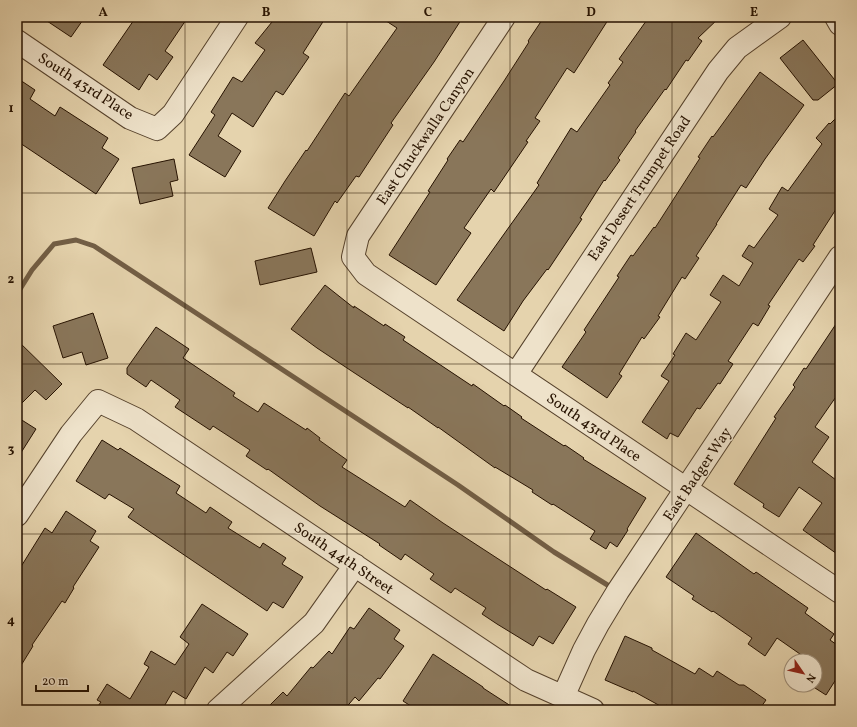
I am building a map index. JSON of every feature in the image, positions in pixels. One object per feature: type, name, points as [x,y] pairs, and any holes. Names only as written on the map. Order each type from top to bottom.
[{"type":"street","name":"South 43rd Place","points":[[17,41],[130,118],[157,128],[172,114],[237,17]]},
{"type":"street","name":"East Chuckwalla Canyon","points":[[353,257],[358,236],[504,17]]},
{"type":"street","name":"East Desert Trumpet Road","points":[[516,374],[718,71],[737,48],[780,17]]},
{"type":"street","points":[[836,17],[840,24]]},
{"type":"street","name":"South 43rd Place","points":[[353,257],[366,274],[840,592]]},
{"type":"street","name":"East Badger Way","points":[[563,697],[584,650],[598,624],[840,257]]},
{"type":"street","name":"South 44th Street","points":[[17,515],[71,434],[98,401],[136,419],[526,680],[593,710]]},
{"type":"street","points":[[218,710],[314,624],[354,565]]},
{"type":"building","points":[[41,17],[85,17],[71,37]]},
{"type":"building","points":[[136,17],[188,17],[165,51],[173,57],[157,80],[149,74],[139,90],[103,65]]},
{"type":"building","points":[[276,17],[326,17],[303,53],[309,57],[283,95],[276,91],[253,127],[232,113],[218,136],[241,151],[225,177],[189,155],[215,115],[211,112],[233,77],[242,82],[265,50],[255,43]]},
{"type":"building","points":[[380,17],[463,17],[434,62],[391,123],[393,125],[359,177],[356,176],[337,203],[335,201],[314,236],[268,208],[345,93],[349,96],[397,28]]},
{"type":"building","points":[[544,17],[610,17],[574,73],[567,68],[535,118],[540,121],[526,141],[528,142],[494,192],[491,189],[464,228],[471,233],[436,285],[389,255],[430,192],[428,191],[448,160],[447,159],[460,140],[463,142],[504,81]]},
{"type":"building","points":[[649,17],[720,17],[698,38],[702,41],[688,61],[686,60],[666,90],[665,89],[635,131],[636,132],[618,158],[620,160],[605,181],[604,180],[580,218],[582,219],[548,270],[547,269],[523,301],[504,331],[457,300],[539,185],[537,183],[571,128],[577,132],[610,85],[608,83],[623,62],[619,59]]},
{"type":"building","points":[[803,40],[838,84],[818,100],[813,100],[780,58]]},
{"type":"building","points":[[760,72],[804,105],[746,188],[741,185],[696,256],[699,258],[685,279],[682,277],[658,316],[660,317],[644,339],[642,337],[619,374],[622,376],[607,398],[562,367],[586,332],[584,330],[619,277],[617,276],[631,255],[633,256],[654,227],[655,228],[700,158],[698,157],[712,136],[713,137]]},
{"type":"building","points":[[17,78],[35,90],[30,99],[55,116],[60,107],[108,138],[102,148],[119,159],[96,194],[17,141]]},
{"type":"building","points":[[840,114],[840,203],[813,245],[815,246],[803,262],[799,259],[768,305],[770,306],[758,326],[753,323],[728,361],[733,364],[720,384],[718,383],[700,409],[697,408],[678,437],[670,433],[667,439],[642,422],[669,381],[661,376],[675,355],[673,354],[686,333],[696,340],[721,302],[710,295],[723,275],[739,286],[753,263],[742,256],[749,245],[754,248],[778,215],[769,209],[782,187],[788,191],[822,144],[816,138],[829,123],[830,124]]},
{"type":"building","points":[[174,159],[178,180],[170,182],[173,196],[140,204],[132,168]]},
{"type":"building","points":[[311,248],[317,272],[260,285],[255,261]]},
{"type":"building","points":[[325,285],[354,308],[354,306],[384,326],[385,324],[405,337],[403,340],[472,386],[473,384],[504,406],[505,405],[522,417],[521,418],[564,446],[565,445],[584,458],[583,459],[646,498],[617,547],[610,542],[606,549],[590,539],[595,531],[532,492],[533,490],[495,468],[438,427],[317,348],[291,329]]},
{"type":"building","points":[[93,313],[108,358],[86,365],[82,352],[63,358],[53,326]]},
{"type":"building","points":[[840,318],[840,391],[815,427],[829,437],[812,462],[840,483],[840,556],[803,530],[822,503],[799,487],[779,517],[763,507],[764,504],[734,484],[776,418],[774,417],[795,387],[793,385],[804,368],[806,369]]},
{"type":"building","points":[[156,327],[189,349],[183,358],[235,393],[233,396],[258,412],[264,403],[306,430],[307,428],[320,438],[319,440],[347,460],[342,467],[405,507],[410,500],[546,590],[547,589],[576,607],[553,644],[539,636],[533,646],[497,624],[482,614],[486,608],[455,588],[451,593],[430,579],[434,574],[405,554],[401,560],[379,545],[380,544],[320,506],[268,469],[267,470],[246,456],[250,450],[213,426],[210,430],[175,407],[180,400],[151,380],[146,387],[127,374],[127,368]]},
{"type":"building","points":[[17,340],[62,384],[46,400],[35,390],[17,408]]},
{"type":"building","points":[[17,417],[36,429],[17,459]]},
{"type":"building","points":[[102,440],[118,450],[120,448],[180,486],[176,493],[206,513],[210,507],[232,522],[228,528],[260,548],[263,543],[286,558],[282,564],[303,577],[283,608],[273,602],[267,611],[128,517],[134,509],[109,494],[105,499],[76,481]]},
{"type":"building","points":[[66,511],[96,531],[90,541],[99,547],[73,587],[74,588],[65,603],[62,601],[32,645],[33,646],[17,672],[17,573],[45,528],[52,533]]},
{"type":"building","points":[[696,533],[754,574],[756,572],[808,608],[805,613],[834,634],[830,640],[840,647],[840,673],[826,695],[823,693],[823,653],[799,653],[777,638],[765,656],[748,644],[752,638],[713,611],[712,612],[692,599],[694,596],[666,577]]},
{"type":"building","points":[[202,604],[248,634],[233,656],[227,652],[213,673],[205,667],[186,699],[173,691],[162,710],[95,710],[101,702],[97,700],[107,684],[130,699],[149,667],[144,664],[151,651],[175,665],[189,644],[180,637]]},
{"type":"building","points":[[369,608],[400,630],[394,639],[404,646],[380,679],[378,678],[359,701],[355,697],[344,710],[265,710],[283,692],[287,696],[311,667],[313,668],[329,651],[332,654],[350,627],[354,629]]},
{"type":"building","points":[[625,636],[652,648],[652,650],[695,674],[699,668],[713,677],[717,671],[739,685],[744,685],[766,700],[759,710],[675,710],[666,705],[664,708],[633,691],[605,680]]},
{"type":"building","points":[[433,654],[517,710],[417,710],[403,701]]},
{"type":"waterway","points":[[17,294],[32,270],[54,244],[76,240],[94,246],[458,485],[554,552],[614,589]]}]
